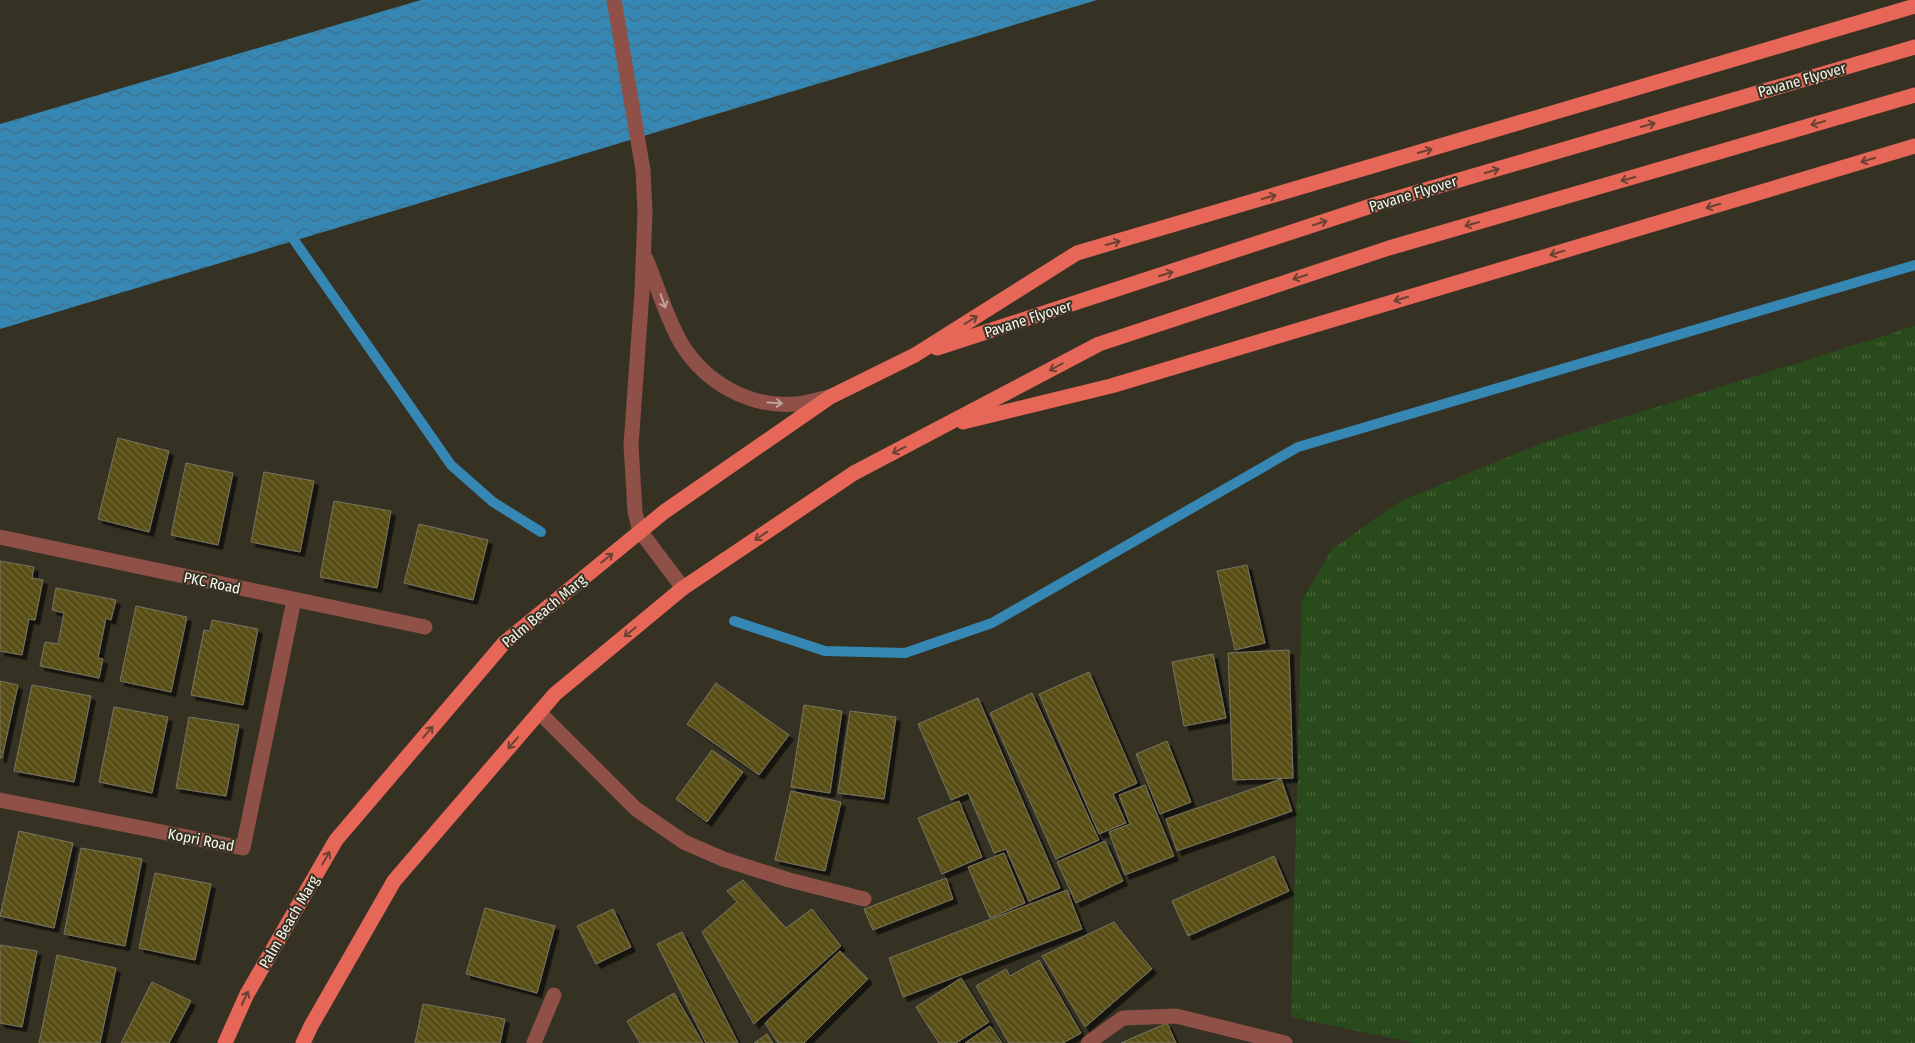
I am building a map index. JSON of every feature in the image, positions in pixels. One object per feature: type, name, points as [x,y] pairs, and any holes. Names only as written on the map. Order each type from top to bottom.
[{"type":"main road","points":[[915,355],[1077,253],[1915,6]]},
{"type":"main road","name":"Pavane Flyover","points":[[915,355],[1377,204],[1915,48]]},
{"type":"main road","points":[[303,1043],[394,881],[555,694],[684,588],[854,473],[1099,344],[1389,248],[1915,95]]},
{"type":"main road","points":[[942,428],[1111,386],[1915,146]]},
{"type":"main road","name":"Palm Beach Marg","points":[[225,1043],[247,994],[336,840],[504,643],[664,512],[830,397],[915,355]]},
{"type":"street","points":[[614,0],[643,170],[645,212],[644,255],[631,444],[635,512],[640,531],[684,588]]},
{"type":"street","points":[[644,255],[669,318],[682,344],[696,363],[717,382],[741,397],[768,402],[796,404],[830,397]]},
{"type":"street","name":"PKC Road","points":[[0,537],[425,627]]},
{"type":"street","name":"Kopri Road","points":[[0,800],[243,848],[294,600]]},
{"type":"street","points":[[539,712],[636,809],[684,842],[732,862],[820,889],[864,899]]},
{"type":"street","points":[[534,1043],[554,996]]},
{"type":"street","points":[[1088,1043],[1123,1018],[1176,1016],[1285,1043]]},
{"type":"green space","points":[[1915,326],[1915,1043],[1415,1043],[1291,1017],[1302,600],[1332,549],[1401,501],[1545,442]]},
{"type":"water","points":[[421,0],[1097,0],[0,329],[0,124]]},
{"type":"building","points":[[118,438],[169,451],[149,532],[98,519]]},
{"type":"building","points":[[186,463],[233,473],[218,545],[171,535]]},
{"type":"building","points":[[264,472],[314,481],[300,552],[251,542]]},
{"type":"building","points":[[334,501],[391,511],[377,588],[320,577]]},
{"type":"building","points":[[419,524],[488,540],[473,600],[404,583]]},
{"type":"building","points":[[0,561],[34,567],[32,578],[43,580],[35,620],[29,619],[22,655],[0,651]]},
{"type":"building","points":[[1247,565],[1265,643],[1235,650],[1217,571]]},
{"type":"building","points":[[56,588],[116,600],[111,620],[106,618],[98,658],[103,659],[99,678],[40,666],[45,642],[58,644],[64,613],[52,610]]},
{"type":"building","points":[[136,606],[187,617],[171,692],[120,681]]},
{"type":"building","points":[[212,620],[258,629],[243,705],[191,695],[204,630],[210,631]]},
{"type":"building","points":[[1289,650],[1293,778],[1233,780],[1228,653]]},
{"type":"building","points":[[1213,654],[1226,718],[1184,726],[1172,662]]},
{"type":"building","points":[[1089,672],[1137,783],[1113,794],[1126,823],[1099,834],[1039,694]]},
{"type":"building","points":[[0,681],[18,685],[2,758],[0,758]]},
{"type":"building","points":[[716,683],[789,735],[759,775],[687,724]]},
{"type":"building","points":[[32,685],[91,696],[74,782],[14,771]]},
{"type":"building","points":[[1032,693],[1099,840],[1056,859],[990,713]]},
{"type":"building","points":[[978,698],[1060,888],[1029,901],[1006,849],[994,853],[968,793],[951,800],[918,724]]},
{"type":"building","points":[[804,705],[842,711],[830,793],[791,787]]},
{"type":"building","points":[[114,707],[168,717],[152,793],[99,782]]},
{"type":"building","points":[[850,711],[896,717],[884,799],[838,793]]},
{"type":"building","points":[[189,717],[239,725],[226,796],[176,788]]},
{"type":"building","points":[[1167,741],[1191,802],[1160,814],[1136,754]]},
{"type":"building","points":[[712,750],[743,772],[707,822],[676,799]]},
{"type":"building","points":[[1281,779],[1292,811],[1177,851],[1166,819]]},
{"type":"building","points":[[1145,785],[1174,856],[1125,875],[1109,832],[1130,824],[1119,795]]},
{"type":"building","points":[[791,791],[841,802],[825,871],[775,860]]},
{"type":"building","points":[[959,801],[982,857],[942,874],[918,818]]},
{"type":"building","points":[[19,831],[73,843],[54,928],[0,916]]},
{"type":"building","points":[[1105,841],[1123,881],[1076,903],[1057,862]]},
{"type":"building","points":[[81,848],[142,859],[125,946],[64,934]]},
{"type":"building","points":[[1004,853],[1025,903],[990,918],[968,867]]},
{"type":"building","points":[[1274,856],[1289,891],[1188,936],[1172,901]]},
{"type":"building","points":[[155,873],[211,884],[195,960],[139,948]]},
{"type":"building","points":[[946,878],[953,899],[873,930],[864,909]]},
{"type":"building","points":[[743,880],[786,928],[812,909],[841,946],[754,1024],[702,932],[737,902],[727,891]]},
{"type":"building","points":[[1067,890],[1082,929],[903,997],[889,958]]},
{"type":"building","points":[[485,908],[555,926],[537,993],[466,974]]},
{"type":"building","points":[[613,909],[631,947],[596,964],[577,926]]},
{"type":"building","points":[[1114,922],[1152,969],[1085,1027],[1042,956]]},
{"type":"building","points":[[682,932],[738,1043],[706,1043],[657,944]]},
{"type":"building","points":[[0,945],[37,951],[22,1027],[0,1023]]},
{"type":"building","points":[[840,951],[868,979],[804,1043],[778,1043],[765,1023]]},
{"type":"building","points":[[57,955],[116,968],[100,1043],[39,1043]]},
{"type":"building","points":[[1039,960],[1081,1033],[1063,1043],[1009,1043],[976,986],[1006,969],[1010,976]]},
{"type":"building","points":[[961,978],[989,1022],[956,1043],[939,1043],[916,1007]]},
{"type":"building","points":[[152,982],[191,1001],[169,1043],[121,1043]]},
{"type":"building","points":[[674,993],[703,1043],[640,1043],[627,1021]]},
{"type":"building","points":[[423,1004],[505,1019],[500,1043],[415,1043]]},
{"type":"building","points":[[1167,1023],[1176,1043],[1121,1043]]},
{"type":"building","points":[[990,1026],[1002,1043],[965,1043]]},
{"type":"building","points":[[767,1034],[773,1043],[754,1043]]},
{"type":"waterway","points":[[287,230],[451,465],[493,502],[541,532]]},
{"type":"waterway","points":[[734,621],[825,651],[905,653],[992,623],[1298,447],[1915,265]]}]
